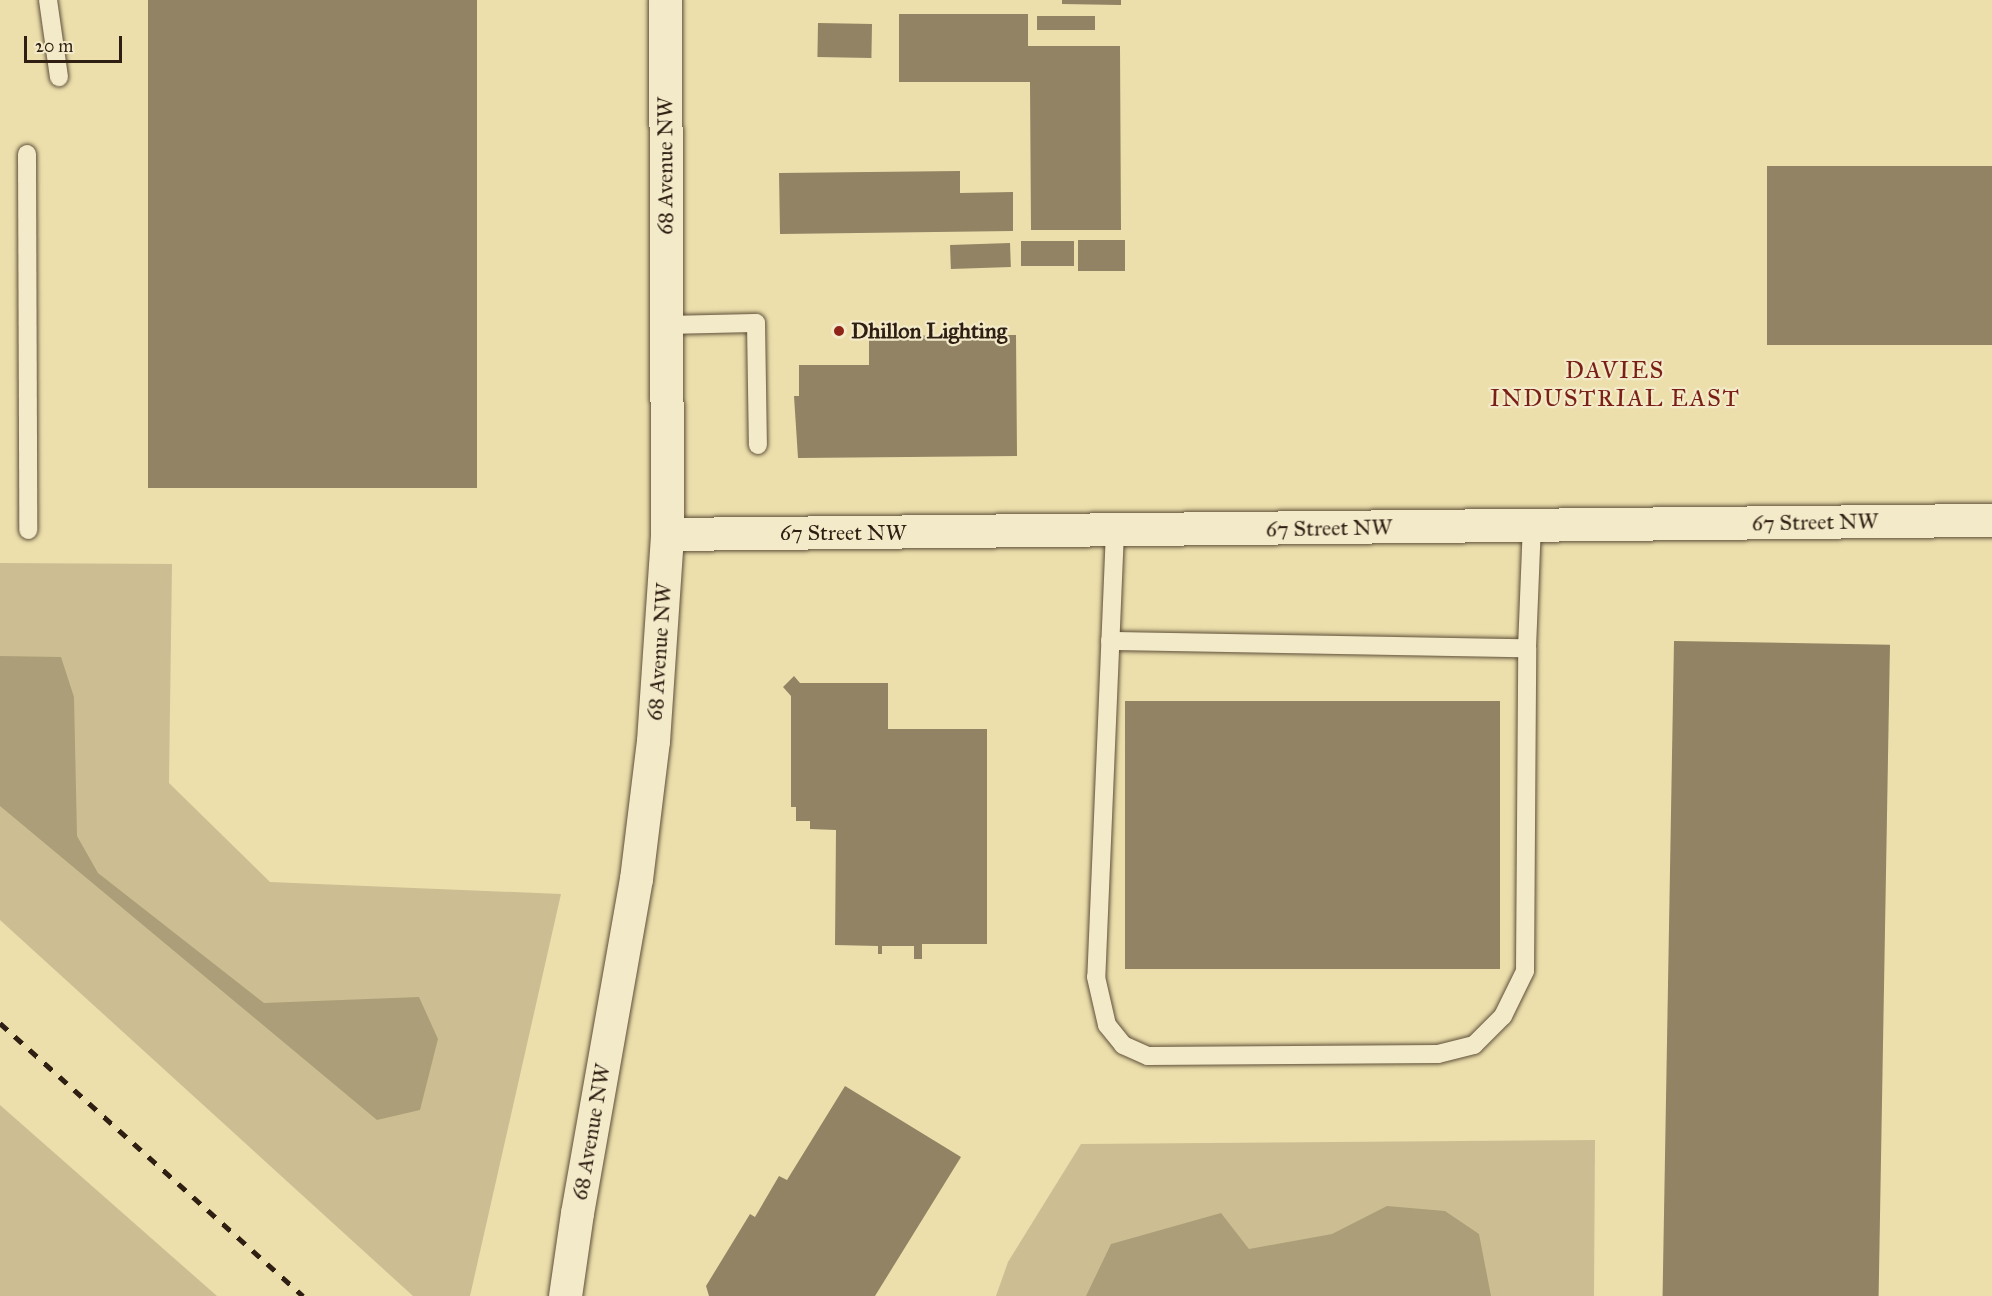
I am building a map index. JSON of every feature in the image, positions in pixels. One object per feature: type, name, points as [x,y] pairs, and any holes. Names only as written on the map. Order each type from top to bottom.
[{"type":"street","name":"68 Avenue NW","points":[[565,1296],[577,1213],[636,879],[653,741],[667,534],[665,0]]},
{"type":"street","name":"67 Street NW","points":[[667,534],[1992,520]]},
{"type":"lane","points":[[48,0],[59,77]]},
{"type":"lane","points":[[27,154],[28,530]]},
{"type":"lane","points":[[665,325],[756,323],[758,445]]},
{"type":"lane","points":[[1115,531],[1096,977],[1107,1025],[1123,1045],[1148,1056],[1438,1054],[1474,1045],[1503,1016],[1525,972],[1527,648],[1532,525]]},
{"type":"lane","points":[[1110,641],[1527,648]]},
{"type":"shaded area","points":[[0,563],[172,564],[169,783],[270,882],[561,894],[470,1296],[413,1296],[0,920]]},
{"type":"shaded area","points":[[0,656],[61,657],[74,697],[77,836],[98,873],[264,1003],[419,997],[438,1039],[420,1110],[377,1120],[0,806]]},
{"type":"shaded area","points":[[0,1105],[217,1296],[0,1296]]},
{"type":"shaded area","points":[[1595,1140],[1594,1296],[996,1296],[1008,1262],[1081,1144]]},
{"type":"shaded area","points":[[1387,1206],[1445,1211],[1479,1234],[1491,1296],[1086,1296],[1111,1244],[1221,1213],[1249,1249],[1332,1234]]},
{"type":"building","points":[[148,0],[477,0],[477,488],[148,488]]},
{"type":"building","points":[[1062,0],[1121,0],[1121,5],[1062,4]]},
{"type":"building","points":[[899,14],[1028,14],[1028,46],[1120,46],[1121,230],[1031,230],[1030,82],[899,82]]},
{"type":"building","points":[[1037,16],[1095,16],[1095,30],[1037,30]]},
{"type":"building","points":[[818,23],[872,24],[871,58],[817,57]]},
{"type":"building","points":[[1767,166],[1992,166],[1992,345],[1767,345]]},
{"type":"building","points":[[960,171],[960,193],[1013,192],[1013,231],[780,234],[779,173]]},
{"type":"building","points":[[1078,240],[1125,240],[1125,271],[1078,271]]},
{"type":"building","points":[[1021,241],[1074,241],[1074,266],[1021,266]]},
{"type":"building","points":[[1010,243],[1011,267],[951,269],[950,245]]},
{"type":"building","points":[[1016,335],[1017,456],[798,458],[794,396],[799,396],[799,365],[869,365],[869,336]]},
{"type":"building","points":[[1674,641],[1890,645],[1879,1296],[1663,1296]]},
{"type":"building","points":[[794,676],[800,683],[888,683],[888,729],[987,729],[987,944],[922,944],[922,959],[914,959],[914,946],[882,946],[882,954],[878,954],[878,946],[835,945],[836,830],[810,829],[810,821],[796,821],[796,807],[791,807],[791,696],[783,687]]},
{"type":"building","points":[[1125,701],[1500,701],[1500,969],[1125,969]]},
{"type":"building","points":[[845,1086],[961,1157],[875,1296],[709,1296],[706,1286],[750,1214],[755,1217],[779,1176],[787,1180]]},
{"type":"railway","points":[[0,1023],[303,1296]]},
{"type":"place","name":"Dhillon Lighting","points":[[839,331]]},
{"type":"district","name":"DAVIES INDUSTRIAL EAST","points":[[1615,385]]}]
